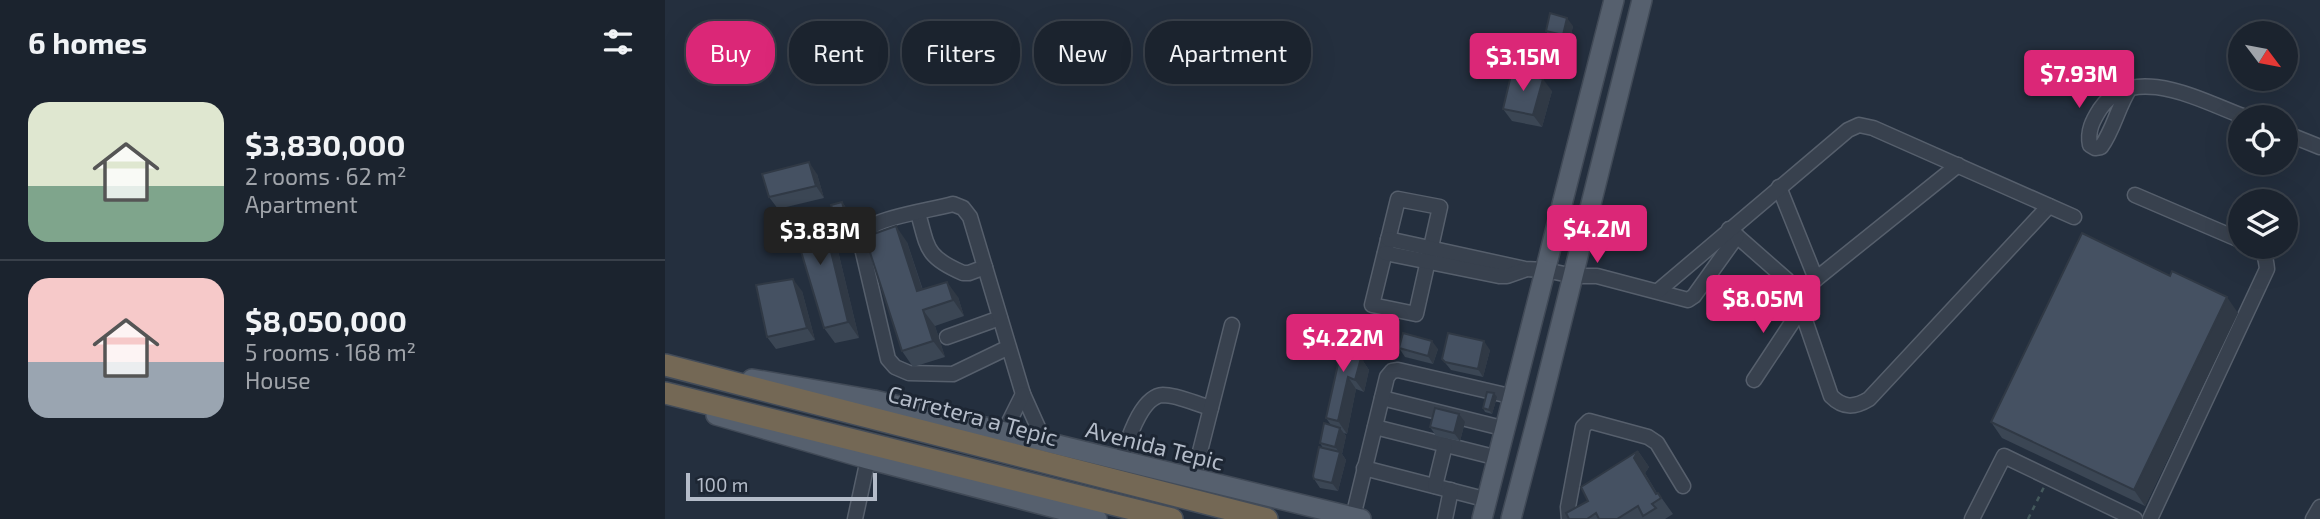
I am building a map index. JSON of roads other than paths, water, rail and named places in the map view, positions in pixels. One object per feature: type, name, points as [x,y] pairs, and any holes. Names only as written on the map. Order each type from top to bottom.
[{"type":"highway","name":"Carretera a Tepic","points":[[665,365],[1267,519]]},
{"type":"highway","points":[[665,393],[1172,519]]},
{"type":"main road","points":[[1482,511],[1506,429],[1614,0]]},
{"type":"main road","points":[[1511,519],[1642,0]]},
{"type":"main road","name":"Avenida Tepic","points":[[690,371],[862,398],[1357,518]]},
{"type":"main road","points":[[665,393],[719,416],[867,459],[1097,519]]},
{"type":"street","points":[[2130,88],[2144,85],[2161,87],[2228,111]]},
{"type":"street","points":[[1658,291],[1733,232],[1779,187],[1849,130],[1859,125],[1873,128],[2074,217]]},
{"type":"street","points":[[2298,138],[2320,147]]},
{"type":"street","points":[[1795,291],[1816,279],[1958,165]]},
{"type":"street","points":[[1779,187],[1816,279]]},
{"type":"street","points":[[2135,195],[2228,235]]},
{"type":"street","points":[[1398,199],[1440,207],[1416,314],[1372,305],[1387,246],[1398,199]]},
{"type":"street","points":[[1009,347],[953,374],[909,373],[895,367],[888,359],[862,248],[866,233],[875,224],[953,204],[963,208],[970,216],[1023,394],[1045,443]]},
{"type":"street","points":[[1733,232],[1787,280],[1795,291],[1831,396],[1838,404],[1849,407],[1869,399],[2049,206]]},
{"type":"street","points":[[918,213],[928,250],[932,255],[963,273],[985,267]]},
{"type":"street","points":[[1387,246],[1525,270],[1597,276],[1688,300],[1694,296],[1733,232]]},
{"type":"street","points":[[2150,519],[2267,269],[2266,259]]},
{"type":"street","points":[[1753,380],[1801,309]]},
{"type":"street","points":[[947,337],[1000,318]]},
{"type":"street","points":[[1193,479],[1232,325]]},
{"type":"street","points":[[1357,518],[1364,468],[1387,377],[1392,371],[1398,370],[1514,397]]},
{"type":"street","points":[[1004,432],[1023,394]]},
{"type":"street","points":[[1120,462],[1135,424],[1153,397],[1163,395],[1211,408]]},
{"type":"street","points":[[1382,398],[1506,429]]},
{"type":"street","points":[[1569,519],[1567,507],[1583,427],[1589,421],[1648,437],[1657,443],[1683,486]]},
{"type":"street","points":[[1375,427],[1498,458]]},
{"type":"street","points":[[1434,486],[1445,445]]},
{"type":"street","points":[[1972,519],[2004,456],[2125,517]]},
{"type":"street","points":[[855,519],[867,459]]},
{"type":"street","points":[[1364,468],[1451,490],[1482,511]]},
{"type":"street","points":[[1445,519],[1451,490]]},
{"type":"street","points":[[2313,519],[2320,507]]}]
